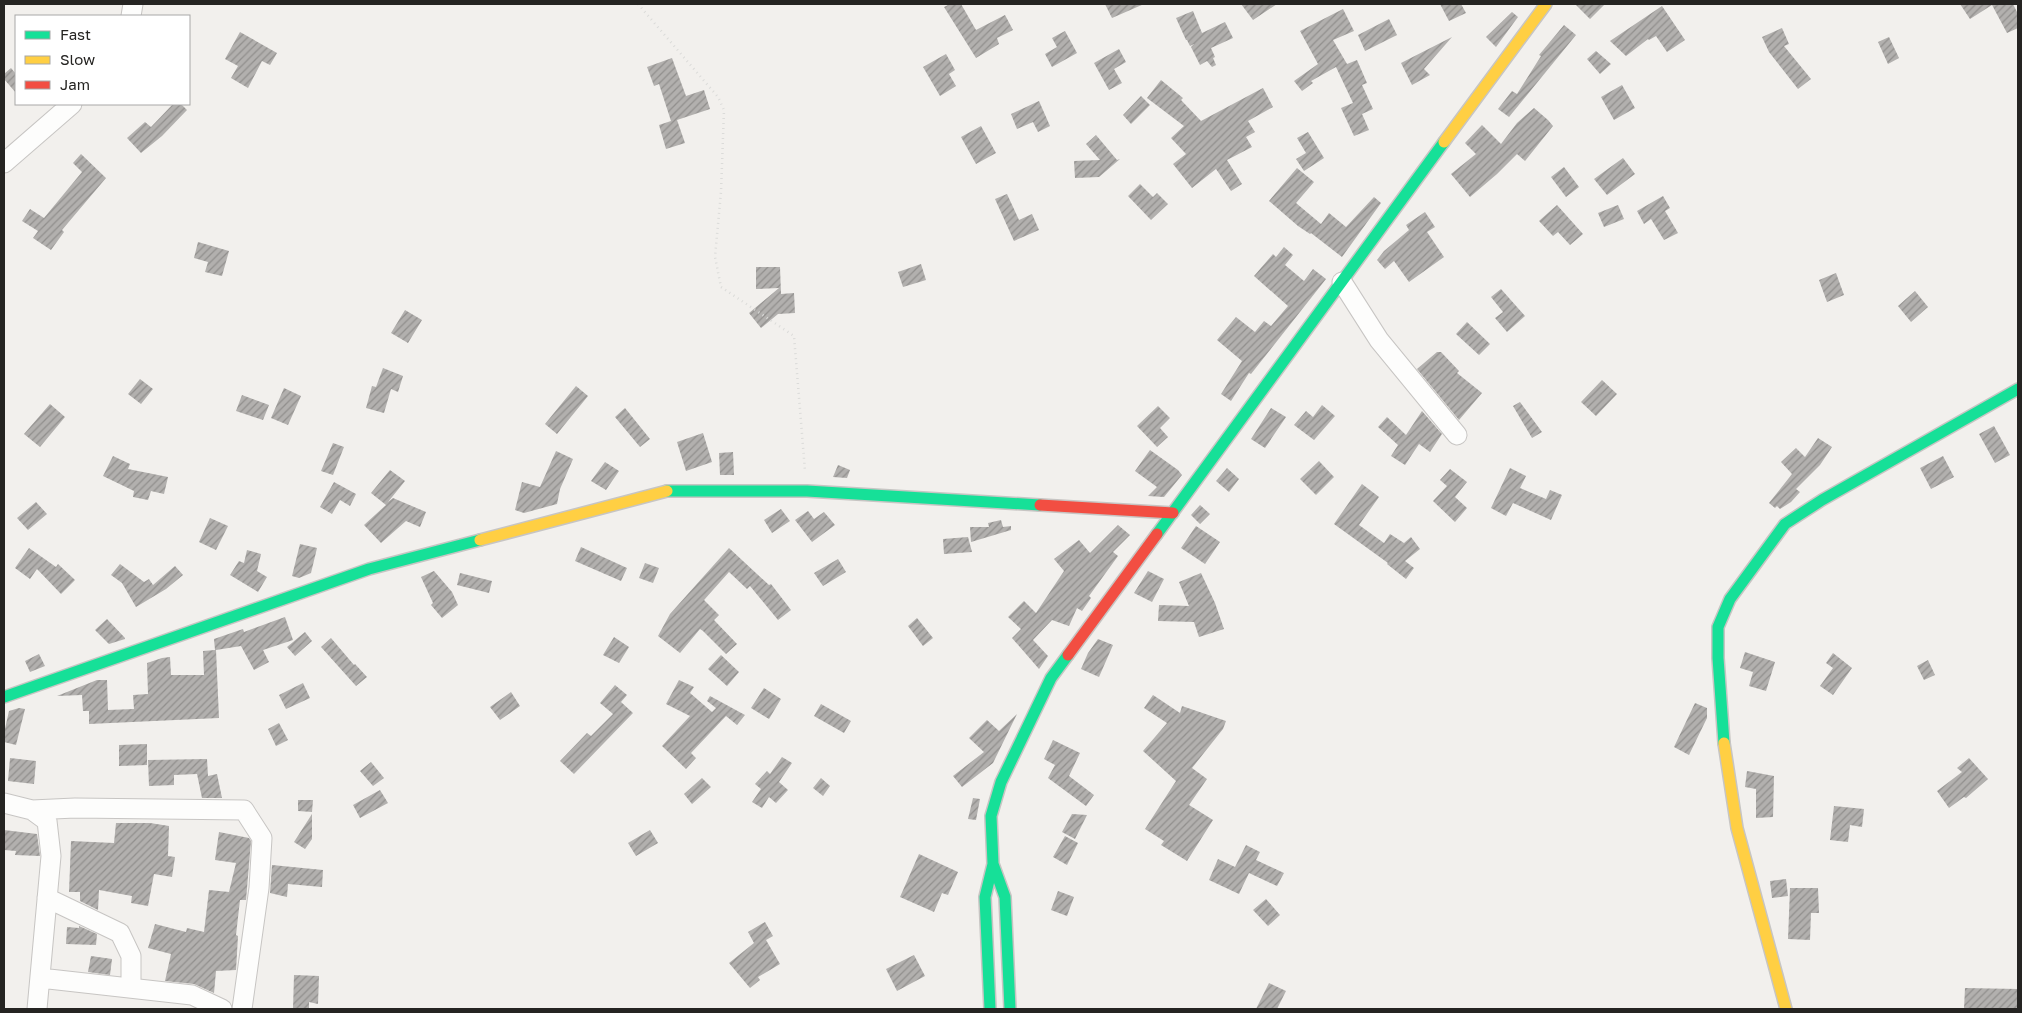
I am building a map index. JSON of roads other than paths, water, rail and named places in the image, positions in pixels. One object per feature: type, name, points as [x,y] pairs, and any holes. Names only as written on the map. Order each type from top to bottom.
[{"type":"street","points":[[990,1009],[985,898],[993,864],[992,816],[1001,782],[1051,678],[1546,4]]},
{"type":"street","points":[[4,163],[71,105]]},
{"type":"street","points":[[1342,282],[1379,340],[1458,436]]},
{"type":"street","points":[[1786,1009],[1737,828],[1726,757],[1718,658],[1718,627],[1730,599],[1785,524],[1822,500],[2018,388]]},
{"type":"street","points":[[4,697],[369,569],[671,490],[807,491],[1173,513]]},
{"type":"street","points":[[4,803],[32,810],[158,808],[244,810],[262,838],[259,888],[242,1009]]},
{"type":"street","points":[[32,810],[47,821],[51,856],[37,1009]]},
{"type":"street","points":[[993,864],[1005,897],[1010,1009]]},
{"type":"street","points":[[47,898],[120,933],[131,956],[131,988]]},
{"type":"street","points":[[40,978],[192,995],[222,1009]]}]
